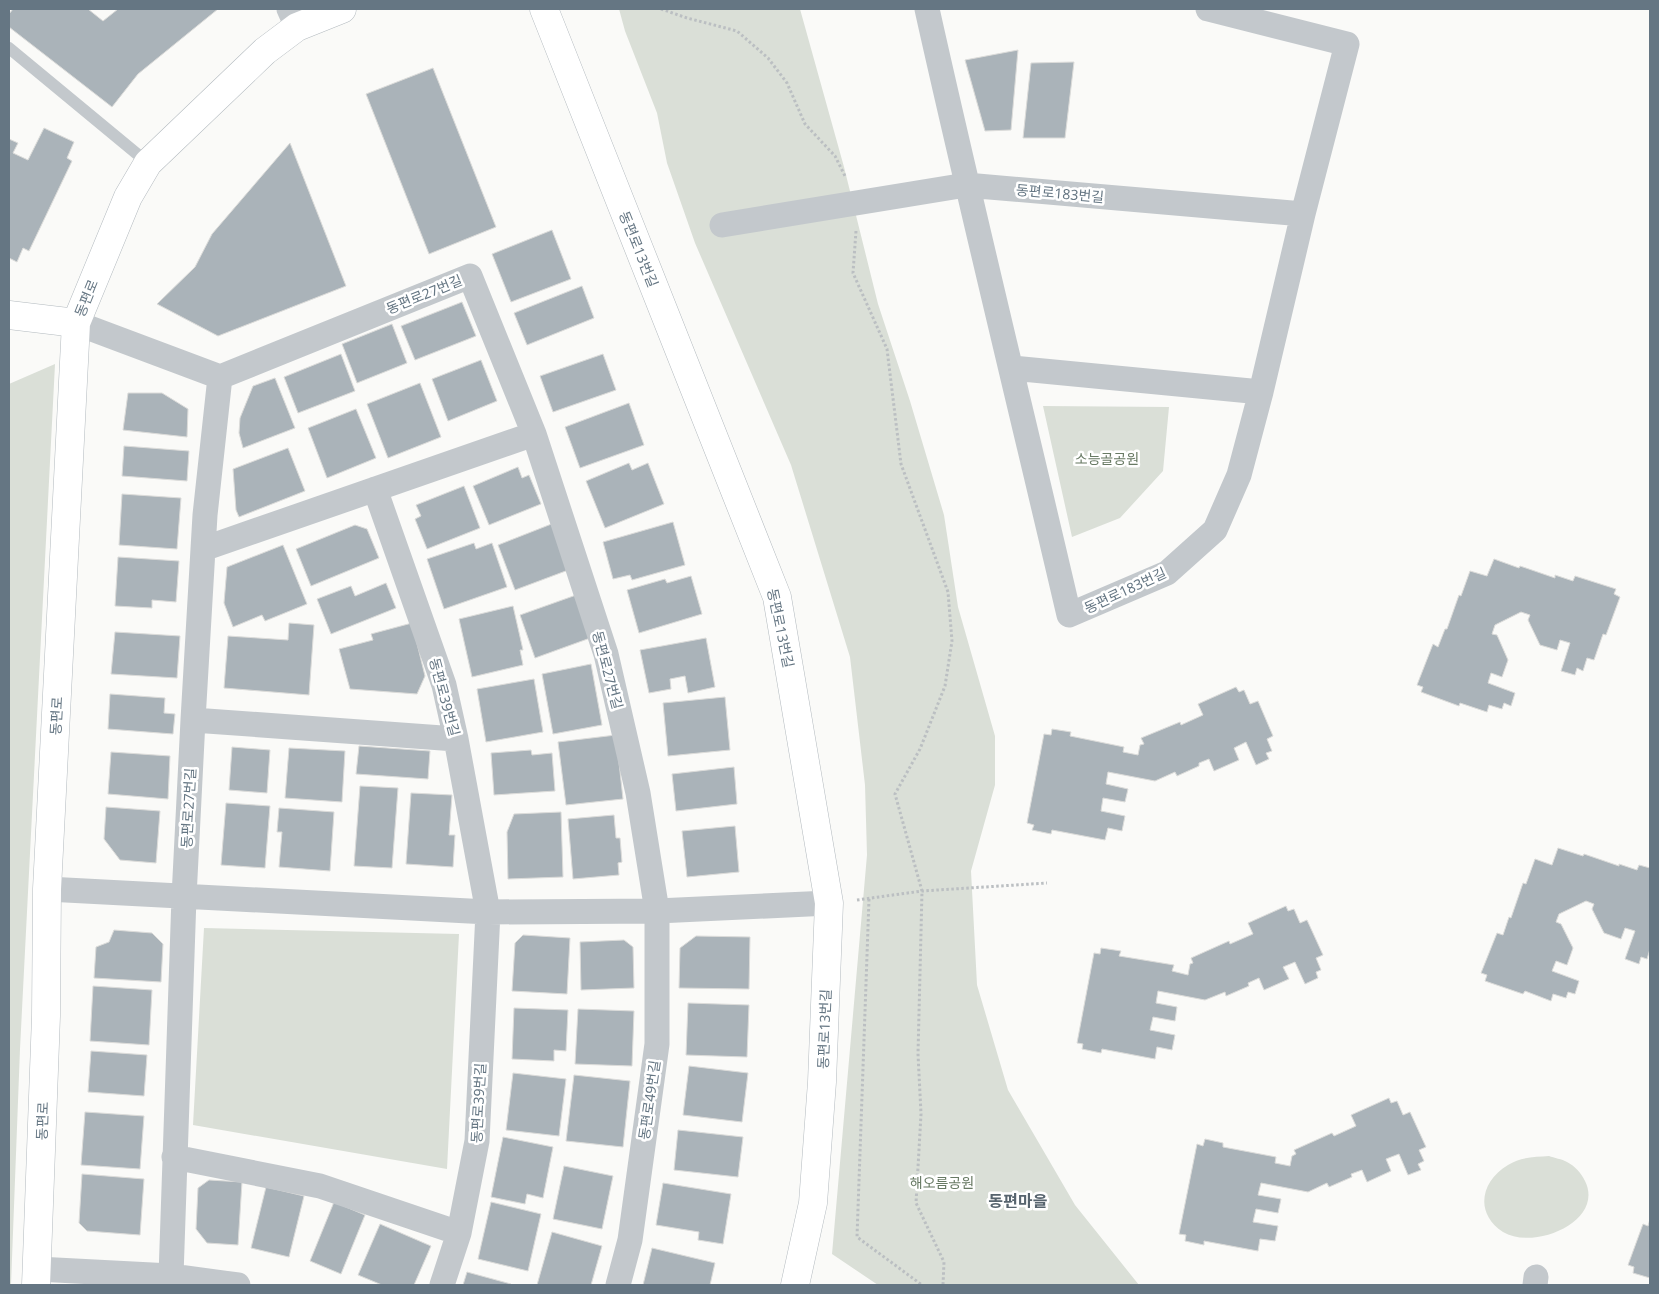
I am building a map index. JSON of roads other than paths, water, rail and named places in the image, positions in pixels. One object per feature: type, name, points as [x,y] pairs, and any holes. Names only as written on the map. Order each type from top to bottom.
[{"type":"street","name":"동편로","points":[[36,1277],[46,1016],[47,889],[76,323],[128,197],[148,163],[265,51],[293,18],[342,9]]},
{"type":"street","name":"동편로13번길","points":[[544,9],[777,597],[829,904],[822,1082],[813,1203],[795,1285]]},
{"type":"street","name":"동편로183번길","points":[[927,9],[966,185],[1012,368],[1069,615],[1167,573],[1214,530],[1239,475],[1346,44],[1208,9]]},
{"type":"street","points":[[722,225],[966,185]]},
{"type":"street","name":"동편로183번길","points":[[966,185],[1303,214]]},
{"type":"street","name":"동편로27번길","points":[[184,897],[205,515],[220,377],[470,276],[534,434],[606,654],[638,793],[657,912]]},
{"type":"street","points":[[9,315],[76,323],[220,377]]},
{"type":"street","points":[[1012,368],[1261,392]]},
{"type":"street","points":[[203,549],[534,434]]},
{"type":"street","name":"동편로39번길","points":[[375,489],[444,685],[456,739],[488,912],[477,1142],[459,1233],[442,1285]]},
{"type":"street","points":[[193,720],[456,739]]},
{"type":"street","points":[[47,889],[488,912],[657,912],[829,904]]},
{"type":"street","points":[[171,1276],[184,897]]},
{"type":"street","name":"동편로49번길","points":[[618,1285],[630,1240],[657,1044],[657,912]]},
{"type":"street","points":[[174,1157],[320,1186],[459,1233]]},
{"type":"street","points":[[36,1277],[171,1276],[238,1285]]},
{"type":"lane","points":[[9,48],[148,163]]},
{"type":"district","name":"동편마을","points":[[1018,1201]]},
{"type":"park label","name":"소능골공원","points":[[1107,458]]},
{"type":"park label","name":"해오름공원","points":[[942,1182]]}]
